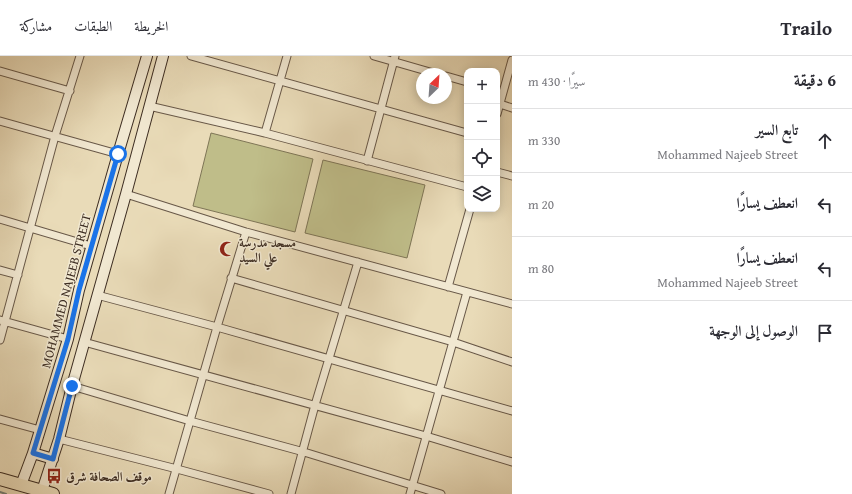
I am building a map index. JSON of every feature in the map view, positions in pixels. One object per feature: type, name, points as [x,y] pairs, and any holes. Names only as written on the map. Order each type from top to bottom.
[{"type":"highway","points":[[0,479],[42,492]]},
{"type":"main road","points":[[42,492],[53,459],[163,56]]},
{"type":"main road","name":"MOHAMMED NAJEEB STREET","points":[[21,485],[33,453],[68,339],[79,290],[144,57]]},
{"type":"main road","points":[[33,453],[53,459]]},
{"type":"street","points":[[0,340],[3,321],[18,275],[55,136],[80,56]]},
{"type":"street","points":[[191,56],[382,108],[464,132]]},
{"type":"street","points":[[265,134],[287,56]]},
{"type":"street","points":[[374,56],[394,59],[420,68]]},
{"type":"street","points":[[367,161],[394,59]]},
{"type":"street","points":[[500,92],[512,60]]},
{"type":"street","points":[[0,71],[70,91]]},
{"type":"street","points":[[452,78],[464,81]]},
{"type":"street","points":[[500,104],[512,108]]},
{"type":"street","points":[[149,106],[265,134],[464,186]]},
{"type":"street","points":[[0,121],[118,154]]},
{"type":"street","points":[[500,173],[512,176]]},
{"type":"street","points":[[126,194],[246,232],[512,304]]},
{"type":"street","points":[[448,287],[469,212]]},
{"type":"street","points":[[0,220],[91,246]]},
{"type":"street","points":[[169,494],[231,278],[246,232]]},
{"type":"street","points":[[291,494],[304,452],[315,405],[358,262]]},
{"type":"street","points":[[0,270],[18,275]]},
{"type":"street","points":[[231,278],[453,342],[512,362]]},
{"type":"street","points":[[410,494],[467,292]]},
{"type":"street","points":[[97,295],[217,327],[512,411]]},
{"type":"street","points":[[3,321],[68,339]]},
{"type":"street","points":[[84,342],[426,436],[512,462]]},
{"type":"street","points":[[72,386],[190,421],[304,452],[441,494]]},
{"type":"street","points":[[0,419],[40,430]]},
{"type":"street","points":[[58,439],[269,494]]},
{"type":"shaded area","points":[[211,133],[313,159],[295,232],[193,206]]},
{"type":"shaded area","points":[[323,160],[425,185],[407,258],[305,233]]},
{"type":"waterway","points":[[0,492],[6,494]]},
{"type":"place","name":"مسجد مدرسة علي السيد","points":[[227,249]]},
{"type":"place","name":"موقف الصحافة شرق","points":[[54,476]]},
{"type":"route","points":[[72,386],[53,459],[33,453],[68,339],[79,290],[118,154]]}]
